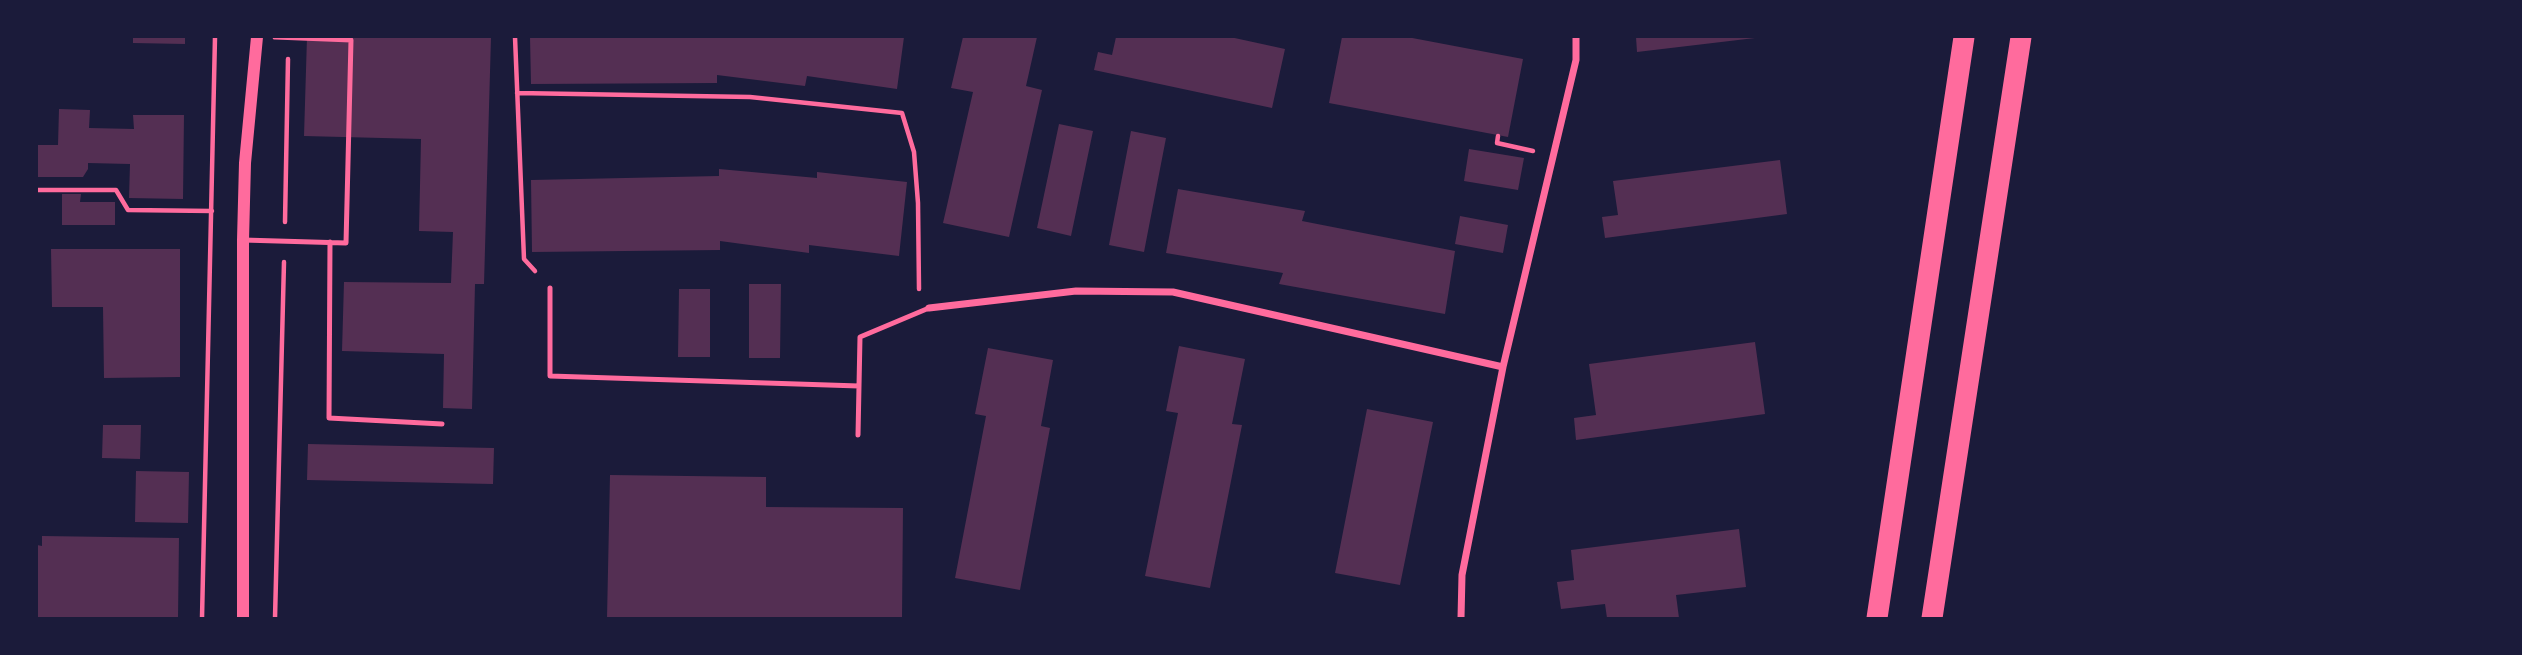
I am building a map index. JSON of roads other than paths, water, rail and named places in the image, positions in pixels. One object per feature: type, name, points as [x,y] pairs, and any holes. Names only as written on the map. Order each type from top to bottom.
[{"type":"highway","points":[[1877,618],[1964,37]]},
{"type":"highway","points":[[1933,618],[2021,37]]},
{"type":"street","points":[[243,618],[243,240],[246,163],[257,37]]},
{"type":"street","points":[[1461,618],[1462,575],[1503,367],[1576,60],[1576,37]]},
{"type":"street","points":[[929,308],[1076,291],[1173,292],[1503,367]]},
{"type":"lane","points":[[243,240],[346,243],[351,40],[275,37]]},
{"type":"lane","points":[[330,242],[329,418],[442,424]]},
{"type":"lane","points":[[550,288],[550,376],[859,386]]},
{"type":"lane","points":[[858,435],[860,337],[929,308]]}]
